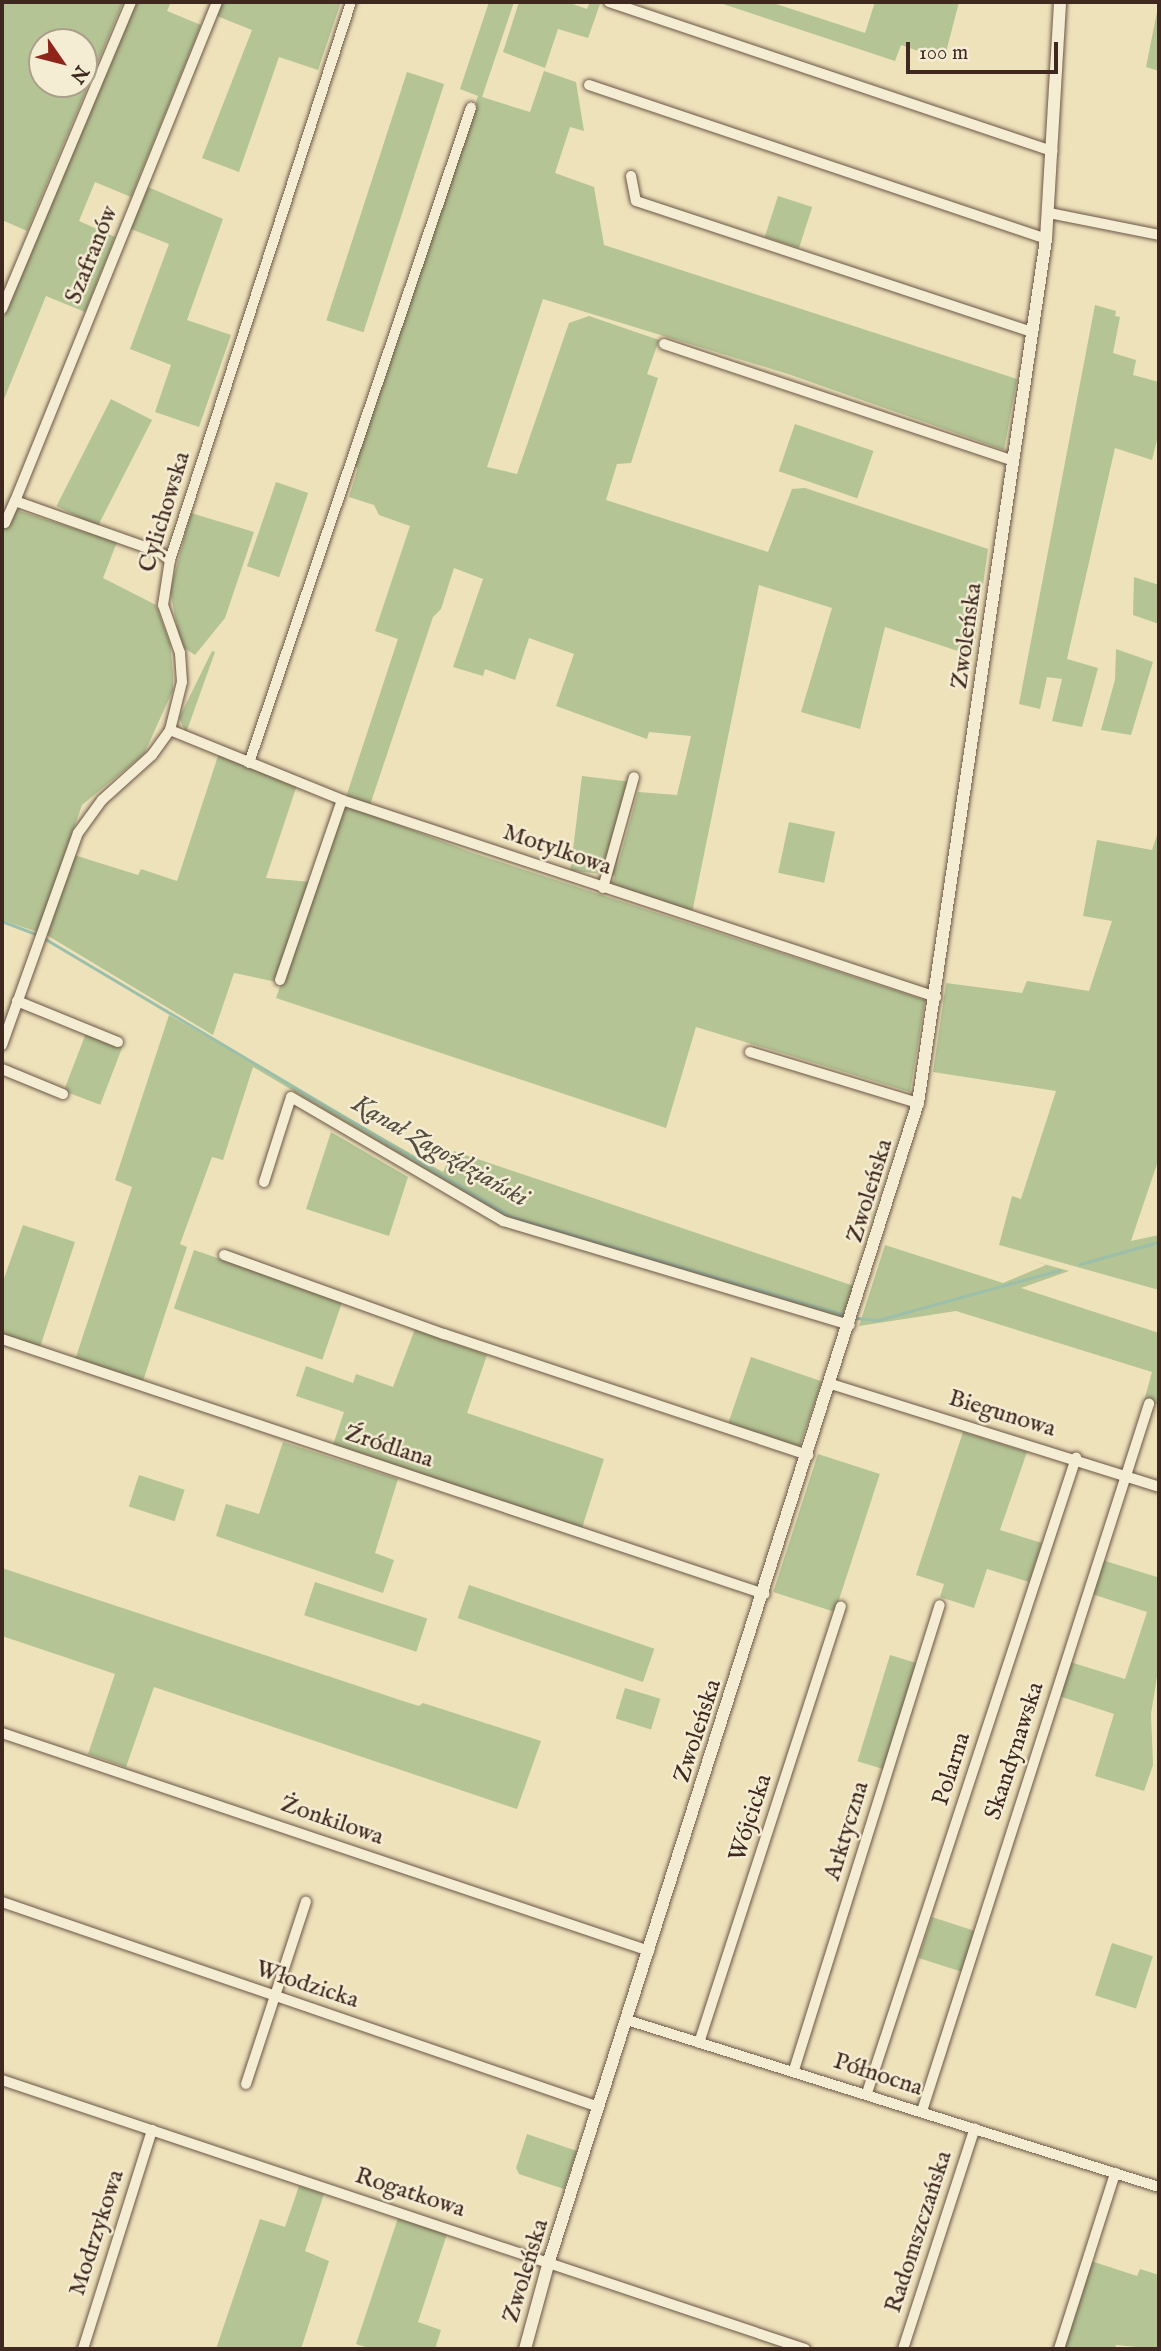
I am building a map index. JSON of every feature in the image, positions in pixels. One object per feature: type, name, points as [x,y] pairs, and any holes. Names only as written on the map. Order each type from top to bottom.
[{"type":"street","points":[[2,309],[131,2]]},
{"type":"street","name":"Szafranów","points":[[3,522],[15,501],[217,2]]},
{"type":"street","name":"Cylichowska","points":[[2,1045],[40,935],[87,819],[170,730],[182,682],[180,653],[163,605],[170,560],[351,2]]},
{"type":"street","points":[[609,2],[1053,151]]},
{"type":"street","name":"Zwoleńska","points":[[525,2349],[550,2261],[852,1319],[918,1103],[936,997],[1046,239],[1060,2]]},
{"type":"street","points":[[589,85],[1046,239]]},
{"type":"street","points":[[249,763],[471,108]]},
{"type":"street","points":[[631,176],[636,201],[1032,332]]},
{"type":"street","points":[[1049,213],[1159,235]]},
{"type":"street","points":[[664,344],[1013,460]]},
{"type":"street","points":[[15,501],[159,552],[170,560]]},
{"type":"street","name":"Motylkowa","points":[[170,730],[342,800],[936,997]]},
{"type":"street","points":[[603,888],[634,777]]},
{"type":"street","points":[[280,980],[342,800]]},
{"type":"street","points":[[17,1001],[118,1042]]},
{"type":"street","points":[[750,1052],[918,1103]]},
{"type":"street","points":[[2,1069],[63,1094]]},
{"type":"street","points":[[264,1182],[291,1097],[503,1221],[852,1319]]},
{"type":"street","points":[[224,1255],[444,1334],[808,1455]]},
{"type":"street","name":"Źródlana","points":[[2,1339],[764,1594]]},
{"type":"street","name":"Biegunowa","points":[[831,1384],[1076,1458],[1159,1488]]},
{"type":"street","name":"Skandynawska","points":[[922,2111],[1149,1404]]},
{"type":"street","name":"Polarna","points":[[866,2092],[1076,1458]]},
{"type":"street","name":"Arktyczna","points":[[793,2070],[940,1605]]},
{"type":"street","name":"Wójcicka","points":[[699,2043],[841,1606]]},
{"type":"street","name":"Żonkilowa","points":[[2,1732],[649,1951]]},
{"type":"street","name":"Włodzicka","points":[[2,1902],[599,2107]]},
{"type":"street","points":[[246,2084],[306,1902]]},
{"type":"street","name":"Północna","points":[[627,2020],[866,2092],[1159,2188]]},
{"type":"street","name":"Rogatkowa","points":[[2,2080],[550,2261],[805,2349]]},
{"type":"street","name":"Radomszczańska","points":[[904,2349],[975,2129]]},
{"type":"street","name":"Modrzykowa","points":[[82,2349],[152,2130]]},
{"type":"street","points":[[1059,2349],[1115,2173]]},
{"type":"green space","points":[[2,2],[123,2],[98,62],[98,28],[28,28],[28,98],[83,98],[27,231],[2,220]]},
{"type":"green space","points":[[137,2],[171,2],[167,11],[201,25],[131,197],[95,182],[79,221],[115,237],[85,312],[46,296],[2,404],[2,321]]},
{"type":"green space","points":[[222,2],[341,2],[318,70],[279,57],[239,172],[202,158],[252,30],[217,16]]},
{"type":"green space","points":[[489,2],[514,2],[482,97],[530,112],[544,71],[576,82],[584,131],[570,127],[555,173],[594,187],[604,245],[1017,379],[1004,450],[788,374],[543,299],[487,467],[517,474],[569,323],[589,316],[659,340],[647,374],[658,378],[631,463],[617,464],[606,500],[768,552],[792,489],[805,488],[988,549],[973,656],[885,627],[860,729],[801,712],[832,608],[759,585],[692,913],[612,886],[638,792],[677,795],[691,736],[649,732],[647,739],[556,706],[574,654],[529,638],[515,680],[485,669],[483,676],[453,667],[483,579],[454,568],[441,609],[433,617],[370,805],[346,797],[398,639],[375,631],[410,526],[379,515],[374,505],[349,497],[358,468],[353,466],[478,96],[460,89]]},
{"type":"green space","points":[[519,2],[567,2],[587,9],[590,2],[600,4],[588,38],[558,29],[545,68],[503,52]]},
{"type":"green space","points":[[717,2],[770,2],[865,33],[875,2],[959,2],[944,60],[901,45],[895,61]]},
{"type":"green space","points":[[1159,2],[1159,71],[1146,67]]},
{"type":"green space","points":[[407,72],[444,84],[363,332],[326,320]]},
{"type":"green space","points":[[148,187],[223,219],[187,320],[231,335],[199,427],[155,412],[171,365],[130,349],[169,244],[131,229]]},
{"type":"green space","points":[[778,196],[812,207],[799,248],[765,237]]},
{"type":"green space","points":[[1095,305],[1116,311],[1115,316],[1120,317],[1113,353],[1136,360],[1133,375],[1159,382],[1159,432],[1152,460],[1115,448],[1067,659],[1098,668],[1082,727],[1052,721],[1062,679],[1047,677],[1040,709],[1019,704]]},
{"type":"green space","points":[[111,399],[152,420],[98,527],[57,506]]},
{"type":"green space","points":[[795,424],[873,451],[857,498],[779,471]]},
{"type":"green space","points":[[276,482],[308,493],[279,577],[247,566]]},
{"type":"green space","points":[[16,510],[117,542],[103,578],[156,605],[170,644],[173,673],[173,690],[144,754],[82,805],[37,932],[2,920],[2,527]]},
{"type":"green space","points":[[191,513],[254,532],[225,618],[195,655],[181,646],[170,591]]},
{"type":"green space","points":[[1134,577],[1159,585],[1159,624],[1133,615]]},
{"type":"green space","points":[[1116,649],[1153,662],[1131,735],[1101,730],[1115,680]]},
{"type":"green space","points":[[212,651],[215,652],[186,733],[179,718]]},
{"type":"green space","points":[[219,753],[297,785],[266,878],[311,882],[277,982],[234,973],[213,1035],[45,934],[74,855],[138,875],[141,869],[177,881]]},
{"type":"green space","points":[[582,776],[628,782],[616,876],[570,870]]},
{"type":"green space","points":[[343,804],[473,853],[925,1000],[910,1092],[696,1027],[666,1128],[276,998]]},
{"type":"green space","points":[[789,822],[835,832],[824,883],[778,873]]},
{"type":"green space","points":[[1159,829],[1159,1158],[1131,1241],[1159,1235],[1159,1290],[999,1245],[1012,1196],[1021,1199],[1056,1091],[933,1072],[946,983],[1022,993],[1027,981],[1089,991],[1112,921],[1083,916],[1097,840],[1152,850]]},
{"type":"green space","points":[[169,1015],[443,1172],[454,1151],[854,1286],[842,1318],[507,1218],[253,1067],[223,1160],[212,1157],[180,1244],[187,1247],[142,1384],[75,1360],[132,1187],[115,1180]]},
{"type":"green space","points":[[86,1033],[122,1047],[100,1105],[64,1091]]},
{"type":"green space","points":[[331,1132],[408,1177],[389,1236],[306,1209]]},
{"type":"green space","points":[[23,1225],[75,1242],[39,1350],[2,1336],[2,1284]]},
{"type":"green space","points":[[885,1245],[1003,1283],[1046,1265],[1033,1261],[1069,1271],[1021,1288],[1159,1333],[1159,1405],[1144,1401],[1152,1372],[956,1311],[859,1326]]},
{"type":"green space","points":[[194,1250],[342,1301],[322,1360],[174,1309]]},
{"type":"green space","points":[[415,1329],[487,1355],[467,1413],[604,1459],[582,1528],[332,1448],[344,1412],[296,1396],[306,1366],[353,1383],[356,1374],[393,1387]]},
{"type":"green space","points":[[751,1357],[822,1381],[799,1448],[728,1423]]},
{"type":"green space","points":[[963,1432],[1027,1452],[1000,1530],[1042,1543],[1029,1582],[987,1569],[974,1608],[940,1597],[944,1584],[916,1575]]},
{"type":"green space","points":[[283,1442],[398,1479],[375,1553],[394,1560],[383,1593],[216,1536],[226,1504],[259,1514]]},
{"type":"green space","points":[[818,1454],[880,1474],[835,1612],[773,1592]]},
{"type":"green space","points":[[139,1475],[185,1490],[174,1521],[129,1506]]},
{"type":"green space","points":[[1102,1560],[1157,1577],[1159,1572],[1159,1664],[1151,1714],[1153,1765],[1144,1791],[1095,1776],[1114,1714],[1059,1696],[1070,1662],[1125,1679],[1147,1612],[1092,1594]]},
{"type":"green space","points":[[2,1568],[403,1701],[419,1706],[423,1703],[541,1741],[517,1809],[154,1687],[126,1767],[88,1754],[115,1674],[2,1636]]},
{"type":"green space","points":[[315,1582],[427,1618],[416,1652],[304,1615]]},
{"type":"green space","points":[[469,1585],[654,1649],[643,1682],[458,1618]]},
{"type":"green space","points":[[890,1655],[919,1664],[886,1770],[858,1761]]},
{"type":"green space","points":[[625,1688],[660,1699],[651,1729],[616,1719]]},
{"type":"green space","points":[[932,1917],[976,1931],[962,1972],[919,1958]]},
{"type":"green space","points":[[1112,1943],[1153,1956],[1136,2009],[1095,1995]]},
{"type":"green space","points":[[527,2134],[577,2151],[564,2189],[519,2174],[516,2168]]},
{"type":"green space","points":[[299,2186],[324,2194],[305,2251],[329,2261],[301,2349],[216,2349],[260,2219],[285,2227]]},
{"type":"green space","points":[[398,2218],[447,2234],[418,2322],[441,2330],[435,2349],[372,2349],[356,2344]]},
{"type":"green space","points":[[1091,2261],[1137,2276],[1140,2269],[1159,2275],[1158,2349],[1116,2345],[1115,2349],[1063,2349]]},
{"type":"waterway","name":"Kanał Zagoździański","points":[[2,921],[38,935]]},
{"type":"waterway","name":"Kanał Zagoździański","points":[[44,938],[513,1217],[846,1315]]},
{"type":"waterway","name":"Kanał Zagoździański","points":[[1080,1264],[1159,1242]]},
{"type":"waterway","name":"Kanał Zagoździański","points":[[856,1318],[878,1320],[1059,1270]]}]
